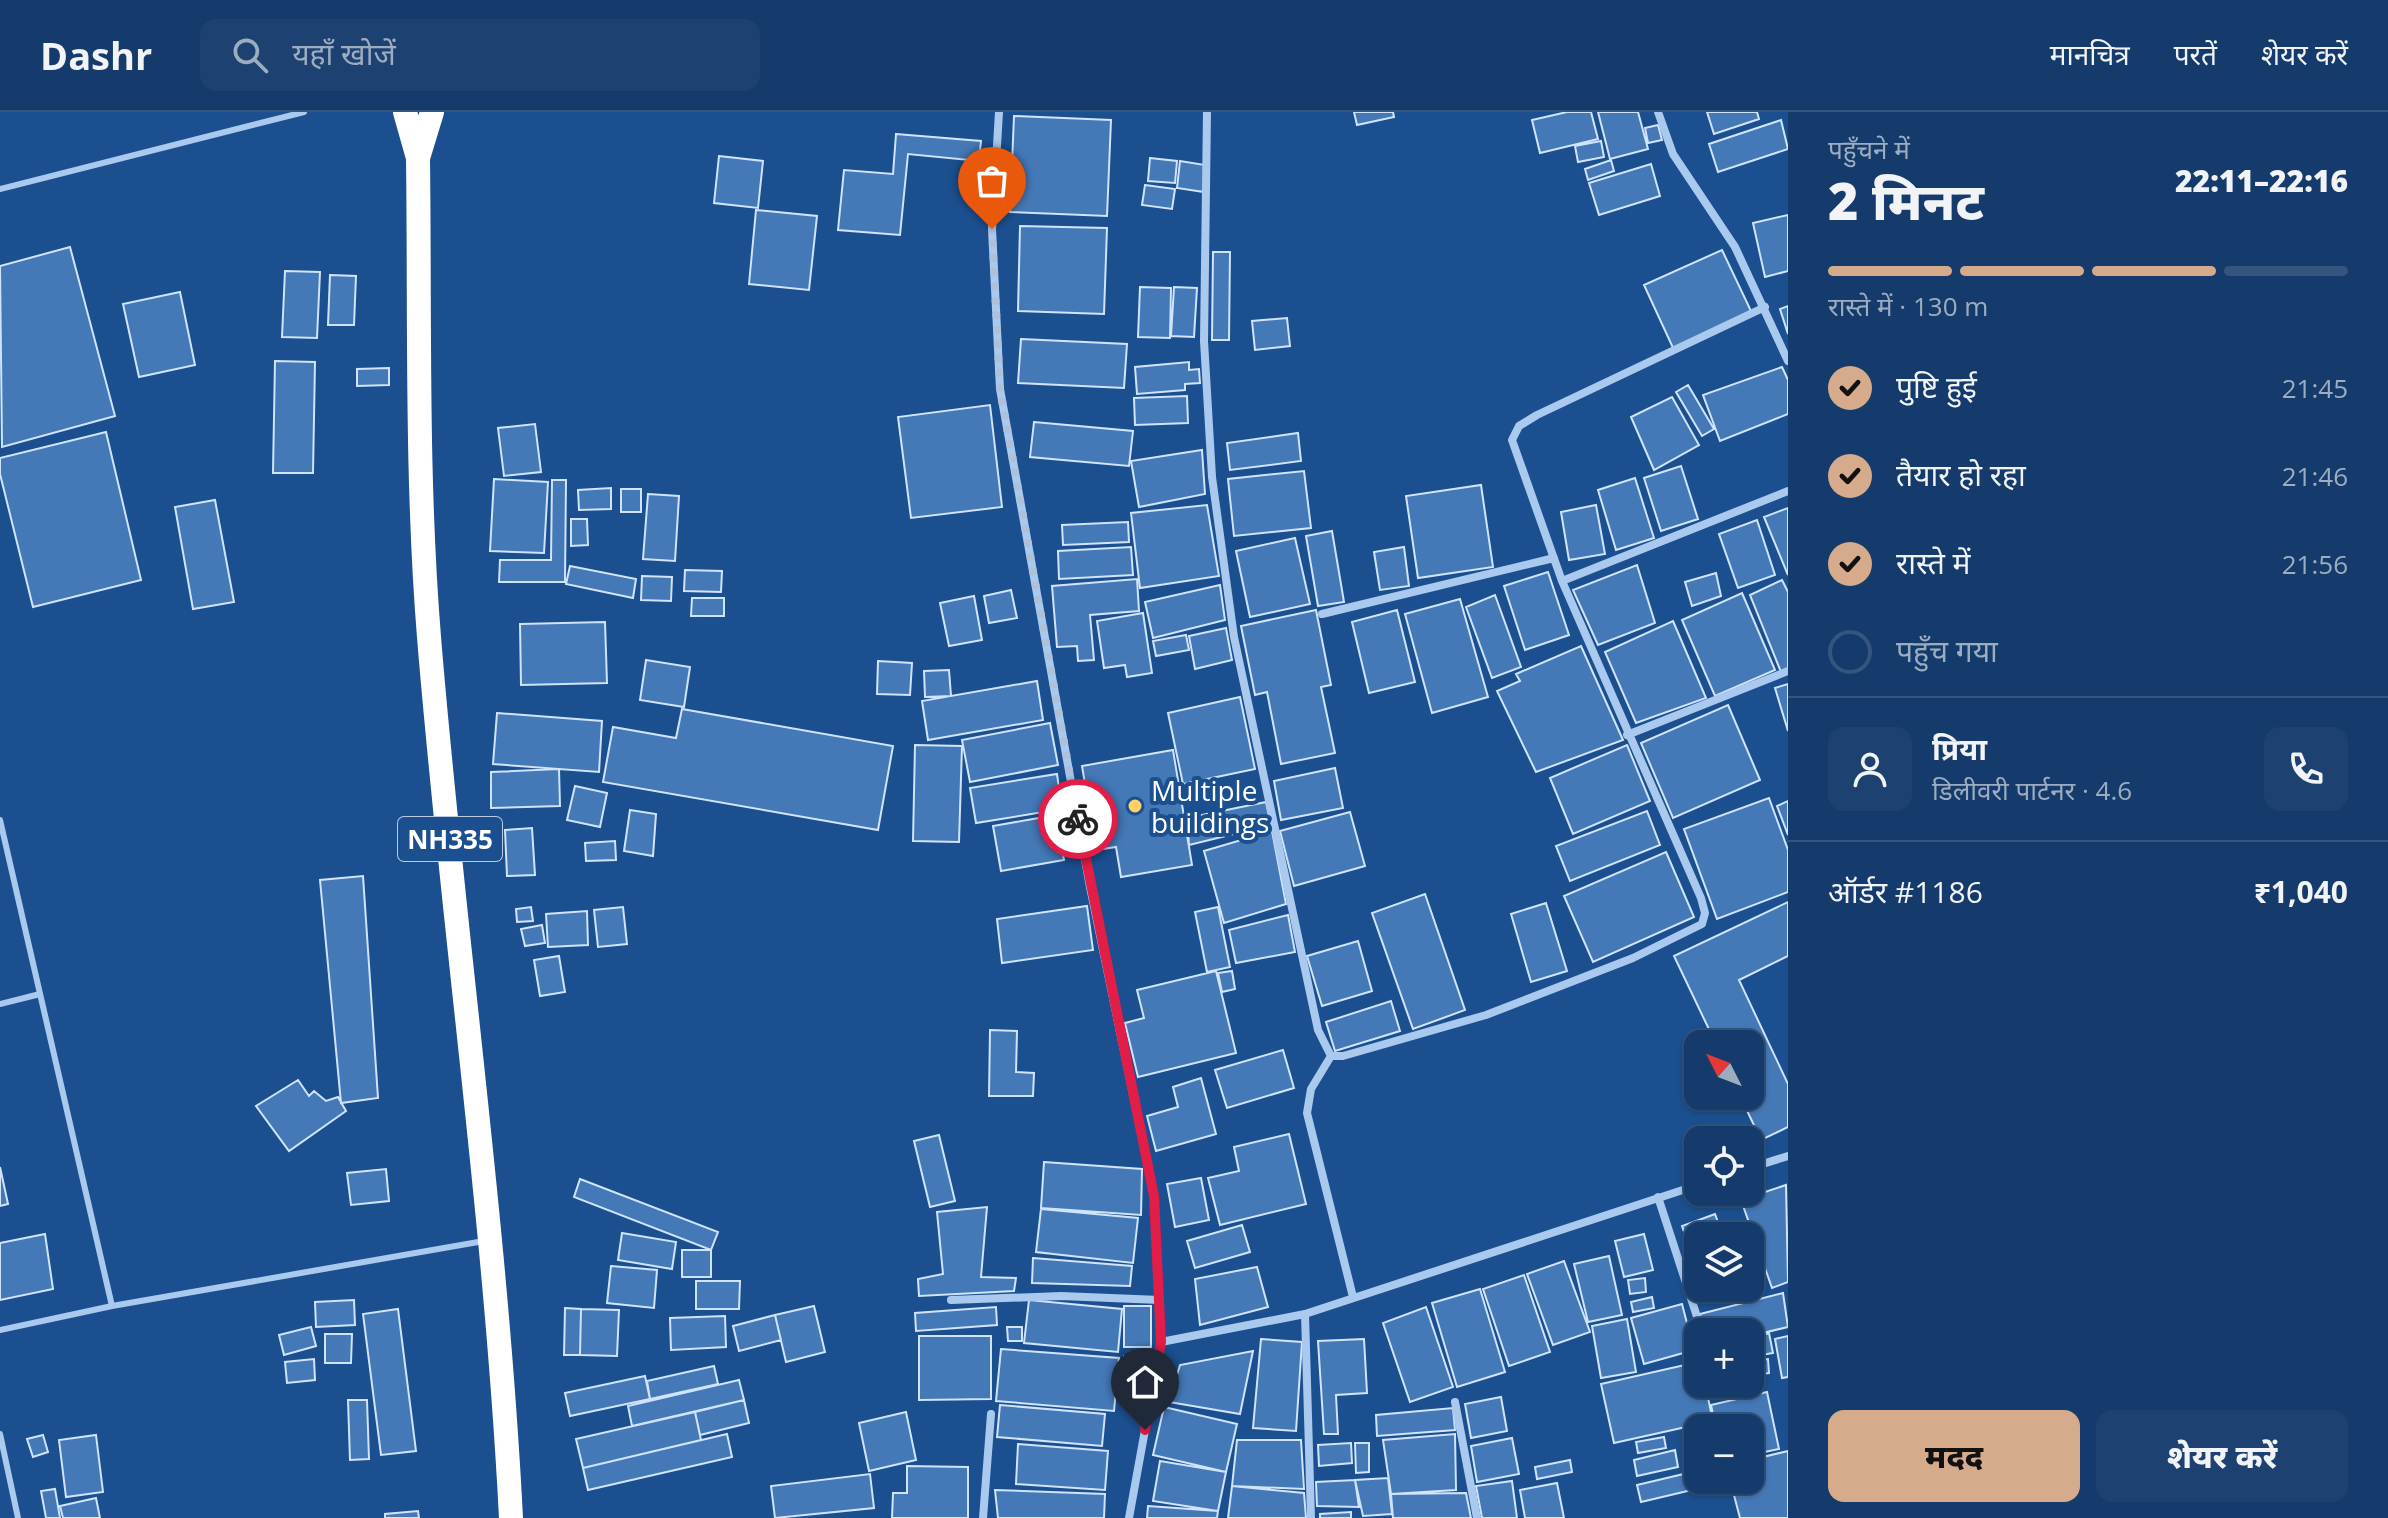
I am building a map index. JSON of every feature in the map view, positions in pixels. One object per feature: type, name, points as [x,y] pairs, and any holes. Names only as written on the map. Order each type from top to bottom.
[{"type":"highway","name":"NH335","points":[[405,112],[418,158],[421,478],[429,636],[492,1239],[511,1518]]},
{"type":"highway","name":"NH335","points":[[418,158],[432,112]]},
{"type":"street","points":[[999,112],[992,229],[1000,389],[1090,887],[1154,1196],[1161,1342],[1129,1518]]},
{"type":"street","points":[[1207,112],[1204,341],[1214,492],[1234,637],[1318,1030],[1331,1056]]},
{"type":"street","points":[[1658,112],[1673,154],[1735,247],[1788,361]]},
{"type":"street","points":[[1331,1056],[1343,1056],[1486,1015],[1633,958],[1702,924],[1705,913],[1701,898],[1562,581],[1512,440],[1519,426],[1765,307]]},
{"type":"street","points":[[1562,581],[1788,491]]},
{"type":"street","points":[[1322,614],[1554,558]]},
{"type":"street","points":[[1627,735],[1788,671]]},
{"type":"street","points":[[1331,1056],[1311,1089],[1307,1113],[1353,1297]]},
{"type":"street","points":[[1764,1164],[1788,1156]]},
{"type":"street","points":[[1161,1342],[1305,1314],[1684,1189]]},
{"type":"street","points":[[1658,1197],[1697,1318]]},
{"type":"street","points":[[951,1300],[1031,1296],[1160,1300]]},
{"type":"street","points":[[1305,1314],[1311,1518]]},
{"type":"street","points":[[1455,1402],[1477,1518]]},
{"type":"street","points":[[983,1518],[991,1414]]},
{"type":"lane","points":[[0,189],[304,112]]},
{"type":"lane","points":[[0,820],[112,1306]]},
{"type":"lane","points":[[0,1004],[40,994]]},
{"type":"lane","points":[[0,1330],[112,1306],[492,1239]]},
{"type":"lane","points":[[0,1434],[18,1518]]},
{"type":"building","points":[[1354,112],[1393,112],[1394,117],[1357,125]]},
{"type":"building","points":[[1567,112],[1591,112],[1598,139],[1540,153],[1532,120]]},
{"type":"building","points":[[1598,112],[1638,112],[1648,149],[1610,159]]},
{"type":"building","points":[[1707,112],[1757,112],[1759,119],[1714,134]]},
{"type":"building","points":[[1014,116],[1111,120],[1107,216],[1010,212]]},
{"type":"building","points":[[1781,120],[1788,149],[1718,172],[1709,144]]},
{"type":"building","points":[[1658,125],[1662,140],[1648,143],[1645,128]]},
{"type":"building","points":[[896,134],[981,141],[979,161],[908,154],[900,235],[838,230],[844,170],[893,174]]},
{"type":"building","points":[[1601,141],[1604,157],[1578,162],[1575,146]]},
{"type":"building","points":[[719,156],[763,161],[758,208],[714,203]]},
{"type":"building","points":[[1150,158],[1177,161],[1175,183],[1148,181]]},
{"type":"building","points":[[1611,160],[1614,171],[1588,180],[1585,169]]},
{"type":"building","points":[[1180,161],[1205,165],[1204,192],[1177,188]]},
{"type":"building","points":[[1651,164],[1660,196],[1599,215],[1589,183]]},
{"type":"building","points":[[1145,185],[1175,189],[1172,209],[1142,205]]},
{"type":"building","points":[[756,210],[817,216],[809,290],[749,284]]},
{"type":"building","points":[[1788,215],[1788,271],[1765,277],[1753,223]]},
{"type":"building","points":[[1020,226],[1107,228],[1104,314],[1018,311]]},
{"type":"building","points":[[70,247],[115,416],[2,447],[0,266]]},
{"type":"building","points":[[1722,250],[1751,311],[1674,350],[1644,285]]},
{"type":"building","points":[[1213,252],[1230,252],[1229,340],[1212,340]]},
{"type":"building","points":[[285,271],[320,272],[317,338],[282,337]]},
{"type":"building","points":[[330,275],[356,276],[354,325],[328,325]]},
{"type":"building","points":[[1140,287],[1171,288],[1170,338],[1138,337]]},
{"type":"building","points":[[1174,287],[1197,288],[1194,337],[1171,336]]},
{"type":"building","points":[[180,292],[195,365],[139,377],[123,304]]},
{"type":"building","points":[[1788,306],[1788,334],[1780,309]]},
{"type":"building","points":[[1287,318],[1290,346],[1255,350],[1252,321]]},
{"type":"building","points":[[1021,339],[1127,344],[1124,388],[1018,383]]},
{"type":"building","points":[[275,361],[315,362],[313,473],[273,473]]},
{"type":"building","points":[[1189,362],[1189,370],[1199,369],[1200,383],[1185,384],[1185,390],[1137,394],[1135,367]]},
{"type":"building","points":[[1782,367],[1788,380],[1788,414],[1720,441],[1703,395]]},
{"type":"building","points":[[389,368],[389,385],[357,386],[357,369]]},
{"type":"building","points":[[1688,385],[1714,429],[1702,436],[1676,392]]},
{"type":"building","points":[[1187,396],[1188,423],[1135,425],[1134,398]]},
{"type":"building","points":[[1672,397],[1699,445],[1654,470],[1631,417]]},
{"type":"building","points":[[990,405],[1002,507],[911,518],[898,417]]},
{"type":"building","points":[[1034,422],[1133,431],[1129,466],[1030,457]]},
{"type":"building","points":[[535,424],[541,472],[504,476],[498,428]]},
{"type":"building","points":[[106,432],[141,580],[33,607],[0,474],[0,458]]},
{"type":"building","points":[[1298,433],[1301,461],[1230,470],[1227,443]]},
{"type":"building","points":[[1202,450],[1205,494],[1139,507],[1131,461]]},
{"type":"building","points":[[1681,466],[1698,519],[1661,531],[1644,478]]},
{"type":"building","points":[[1304,471],[1311,528],[1234,536],[1228,479]]},
{"type":"building","points":[[1635,478],[1654,538],[1616,550],[1598,490]]},
{"type":"building","points":[[494,479],[548,482],[544,553],[490,551]]},
{"type":"building","points":[[552,480],[566,480],[565,582],[499,582],[500,560],[551,560]]},
{"type":"building","points":[[1481,485],[1493,567],[1418,578],[1406,496]]},
{"type":"building","points":[[611,488],[611,509],[579,510],[578,490]]},
{"type":"building","points":[[621,489],[641,489],[641,512],[621,512]]},
{"type":"building","points":[[648,494],[679,496],[675,561],[643,559]]},
{"type":"building","points":[[215,500],[234,602],[193,609],[175,507]]},
{"type":"building","points":[[1207,505],[1219,576],[1140,588],[1131,513]]},
{"type":"building","points":[[1596,505],[1605,554],[1569,560],[1561,512]]},
{"type":"building","points":[[1788,508],[1788,575],[1764,517]]},
{"type":"building","points":[[571,519],[587,519],[588,545],[571,546]]},
{"type":"building","points":[[1757,520],[1775,575],[1738,588],[1719,534]]},
{"type":"building","points":[[1128,522],[1129,542],[1063,545],[1062,525]]},
{"type":"building","points":[[1332,531],[1344,602],[1318,606],[1306,536]]},
{"type":"building","points":[[1295,538],[1310,604],[1250,617],[1236,551]]},
{"type":"building","points":[[1131,547],[1133,575],[1059,579],[1058,551]]},
{"type":"building","points":[[1404,547],[1409,586],[1380,590],[1374,552]]},
{"type":"building","points":[[1637,565],[1655,623],[1598,645],[1573,590]]},
{"type":"building","points":[[570,566],[636,579],[633,598],[566,584]]},
{"type":"building","points":[[685,570],[722,571],[721,592],[684,591]]},
{"type":"building","points":[[1548,572],[1569,635],[1525,650],[1504,586]]},
{"type":"building","points":[[1716,573],[1721,596],[1692,606],[1685,582]]},
{"type":"building","points":[[642,576],[672,577],[671,601],[641,600]]},
{"type":"building","points":[[1137,579],[1139,611],[1090,615],[1094,660],[1078,661],[1077,646],[1057,647],[1052,586]]},
{"type":"building","points":[[1782,580],[1788,592],[1788,669],[1781,672],[1750,595]]},
{"type":"building","points":[[1220,585],[1225,620],[1153,638],[1145,602]]},
{"type":"building","points":[[1011,590],[1017,618],[989,623],[984,596]]},
{"type":"building","points":[[1742,593],[1775,670],[1715,696],[1682,620]]},
{"type":"building","points":[[1495,595],[1521,667],[1492,678],[1466,607]]},
{"type":"building","points":[[974,596],[982,640],[949,646],[940,603]]},
{"type":"building","points":[[692,598],[724,598],[724,616],[691,616]]},
{"type":"building","points":[[1460,599],[1488,697],[1432,713],[1405,614]]},
{"type":"building","points":[[1316,610],[1331,685],[1321,687],[1335,753],[1281,764],[1267,692],[1255,695],[1241,626]]},
{"type":"building","points":[[1397,610],[1415,682],[1369,693],[1352,622]]},
{"type":"building","points":[[1143,613],[1152,673],[1127,677],[1125,665],[1104,668],[1097,621]]},
{"type":"building","points":[[1673,621],[1706,698],[1636,723],[1605,652]]},
{"type":"building","points":[[605,622],[607,683],[521,685],[520,624]]},
{"type":"building","points":[[1226,628],[1232,660],[1195,669],[1189,636]]},
{"type":"building","points":[[1186,635],[1189,650],[1156,656],[1153,641]]},
{"type":"building","points":[[1581,646],[1623,740],[1536,772],[1497,691],[1520,681],[1516,674]]},
{"type":"building","points":[[646,660],[690,667],[684,707],[640,700]]},
{"type":"building","points":[[878,661],[912,663],[910,695],[877,694]]},
{"type":"building","points":[[949,670],[951,696],[925,697],[924,671]]},
{"type":"building","points":[[1037,681],[1043,720],[928,740],[922,701]]},
{"type":"building","points":[[1788,684],[1788,731],[1775,688]]},
{"type":"building","points":[[1240,697],[1255,769],[1183,784],[1168,713]]},
{"type":"building","points":[[1728,705],[1760,780],[1673,818],[1641,743]]},
{"type":"building","points":[[682,709],[893,746],[878,830],[603,782],[613,727],[676,738]]},
{"type":"building","points":[[497,713],[602,721],[599,772],[493,764]]},
{"type":"building","points":[[1050,723],[1058,765],[970,782],[962,740]]},
{"type":"building","points":[[915,745],[962,746],[959,842],[913,841]]},
{"type":"building","points":[[1627,745],[1650,801],[1573,834],[1550,778]]},
{"type":"building","name":"Multiple buildings","points":[[1173,750],[1192,865],[1121,877],[1116,847],[1096,850],[1082,766]]},
{"type":"building","points":[[1335,768],[1343,808],[1281,820],[1274,781]]},
{"type":"building","points":[[559,769],[560,806],[491,808],[491,772]]},
{"type":"building","points":[[1057,774],[1062,809],[976,823],[970,788]]},
{"type":"building","points":[[575,786],[607,793],[600,827],[567,820]]},
{"type":"building","points":[[1769,798],[1788,850],[1788,892],[1717,919],[1684,829]]},
{"type":"building","points":[[1788,801],[1788,835],[1777,806]]},
{"type":"building","points":[[1266,802],[1271,825],[1189,845],[1187,818]]},
{"type":"building","points":[[630,810],[656,814],[653,856],[624,851]]},
{"type":"building","points":[[1647,811],[1660,845],[1570,881],[1556,846]]},
{"type":"building","points":[[1350,812],[1365,866],[1294,886],[1280,831]]},
{"type":"building","points":[[1056,815],[1064,860],[1001,871],[993,826]]},
{"type":"building","points":[[532,828],[535,875],[507,876],[505,830]]},
{"type":"building","points":[[1272,831],[1286,904],[1224,923],[1204,851]]},
{"type":"building","points":[[615,841],[616,860],[586,861],[585,843]]},
{"type":"building","points":[[1666,852],[1694,917],[1593,962],[1564,896]]},
{"type":"building","points":[[363,876],[378,1098],[341,1103],[320,880]]},
{"type":"building","points":[[1425,894],[1465,1010],[1413,1029],[1372,913]]},
{"type":"building","points":[[1788,902],[1788,956],[1739,980],[1763,1030],[1709,1030],[1674,956]]},
{"type":"building","points":[[1546,903],[1567,971],[1531,982],[1511,914]]},
{"type":"building","points":[[1087,906],[1093,950],[1002,963],[997,919]]},
{"type":"building","points":[[531,907],[533,921],[517,922],[516,909]]},
{"type":"building","points":[[623,907],[627,944],[598,947],[594,910]]},
{"type":"building","points":[[1218,907],[1230,967],[1207,972],[1195,912]]},
{"type":"building","points":[[587,911],[588,945],[548,947],[546,914]]},
{"type":"building","points":[[1288,915],[1295,952],[1236,963],[1229,930]]},
{"type":"building","points":[[542,925],[545,943],[525,946],[521,929]]},
{"type":"building","points":[[1358,941],[1372,991],[1322,1006],[1307,956]]},
{"type":"building","points":[[559,956],[565,992],[540,996],[534,960]]},
{"type":"building","points":[[1216,971],[1236,1053],[1138,1077],[1125,1023],[1144,1018],[1137,990]]},
{"type":"building","points":[[1232,971],[1235,989],[1222,992],[1218,973]]},
{"type":"building","points":[[1391,1001],[1400,1031],[1335,1051],[1326,1022]]},
{"type":"building","points":[[990,1030],[1017,1031],[1016,1072],[1034,1073],[1033,1096],[989,1096]]},
{"type":"building","points":[[1764,1033],[1788,1084],[1788,1127],[1764,1139],[1764,1126],[1754,1126],[1747,1110],[1764,1110]]},
{"type":"building","points":[[1283,1050],[1294,1088],[1227,1108],[1215,1070]]},
{"type":"building","points":[[1201,1078],[1216,1134],[1156,1151],[1147,1116],[1178,1107],[1173,1087]]},
{"type":"building","points":[[298,1080],[309,1096],[314,1091],[326,1101],[338,1097],[346,1111],[289,1151],[256,1106]]},
{"type":"building","points":[[1289,1134],[1306,1204],[1220,1225],[1208,1178],[1239,1171],[1234,1147]]},
{"type":"building","points":[[939,1135],[955,1201],[930,1207],[914,1141]]},
{"type":"building","points":[[1044,1162],[1142,1169],[1141,1215],[1041,1208]]},
{"type":"building","points":[[0,1167],[8,1204],[0,1206]]},
{"type":"building","points":[[386,1169],[389,1201],[351,1205],[347,1173]]},
{"type":"building","points":[[1201,1178],[1209,1220],[1175,1227],[1167,1184]]},
{"type":"building","points":[[580,1179],[718,1232],[711,1250],[574,1197]]},
{"type":"building","points":[[1786,1185],[1788,1282],[1772,1288],[1764,1265],[1764,1222],[1749,1222],[1743,1206],[1764,1206],[1764,1192]]},
{"type":"building","points":[[987,1207],[981,1277],[1016,1278],[1014,1291],[919,1296],[918,1279],[943,1274],[937,1212]]},
{"type":"building","points":[[1041,1209],[1138,1218],[1133,1263],[1036,1252]]},
{"type":"building","points":[[1715,1214],[1718,1222],[1693,1222]]},
{"type":"building","points":[[1242,1225],[1250,1252],[1195,1268],[1187,1241]]},
{"type":"building","points":[[622,1233],[676,1242],[672,1269],[618,1260]]},
{"type":"building","points":[[45,1234],[53,1289],[0,1300],[0,1243]]},
{"type":"building","points":[[1644,1234],[1653,1270],[1624,1277],[1615,1241]]},
{"type":"building","points":[[682,1250],[711,1250],[711,1277],[682,1277]]},
{"type":"building","points":[[1609,1256],[1622,1315],[1588,1322],[1574,1264]]},
{"type":"building","points":[[1033,1258],[1132,1266],[1130,1286],[1032,1283]]},
{"type":"building","points":[[1564,1261],[1590,1332],[1553,1345],[1527,1274]]},
{"type":"building","points":[[611,1266],[657,1270],[654,1308],[607,1303]]},
{"type":"building","points":[[1257,1267],[1268,1307],[1200,1325],[1195,1279]]},
{"type":"building","points":[[1524,1275],[1550,1352],[1509,1366],[1483,1289]]},
{"type":"building","points":[[1645,1278],[1646,1292],[1630,1294],[1628,1280]]},
{"type":"building","points":[[696,1281],[740,1281],[739,1309],[696,1309]]},
{"type":"building","points":[[1480,1289],[1505,1372],[1457,1387],[1432,1303]]},
{"type":"building","points":[[1783,1293],[1788,1327],[1764,1333],[1764,1318],[1701,1318],[1700,1314],[1747,1302],[1764,1302],[1764,1298]]},
{"type":"building","points":[[1652,1297],[1654,1308],[1633,1312],[1631,1302]]},
{"type":"building","points":[[354,1300],[355,1325],[316,1327],[315,1302]]},
{"type":"building","points":[[1029,1300],[1122,1309],[1118,1352],[1024,1343]]},
{"type":"building","points":[[1682,1304],[1686,1318],[1684,1353],[1644,1364],[1631,1318]]},
{"type":"building","points":[[814,1306],[825,1352],[786,1362],[775,1315]]},
{"type":"building","points":[[1124,1306],[1151,1306],[1151,1347],[1124,1347]]},
{"type":"building","points":[[996,1307],[997,1325],[916,1331],[915,1313]]},
{"type":"building","points":[[1426,1307],[1453,1387],[1410,1402],[1383,1323]]},
{"type":"building","points":[[565,1308],[581,1309],[580,1355],[564,1355]]},
{"type":"building","points":[[398,1309],[416,1451],[381,1455],[363,1314]]},
{"type":"building","points":[[581,1309],[619,1310],[617,1356],[580,1355]]},
{"type":"building","points":[[775,1315],[781,1340],[739,1351],[733,1326]]},
{"type":"building","points":[[725,1316],[726,1347],[671,1350],[670,1318]]},
{"type":"building","points":[[1627,1319],[1636,1372],[1601,1378],[1592,1326]]},
{"type":"building","points":[[311,1327],[316,1346],[284,1355],[279,1335]]},
{"type":"building","points":[[1007,1327],[1022,1327],[1022,1341],[1008,1341]]},
{"type":"building","points":[[1769,1333],[1773,1353],[1764,1355],[1764,1334]]},
{"type":"building","points":[[325,1334],[352,1334],[351,1363],[325,1363]]},
{"type":"building","points":[[919,1336],[991,1336],[991,1399],[919,1400]]},
{"type":"building","points":[[1788,1336],[1788,1377],[1782,1378],[1775,1339]]},
{"type":"building","points":[[1261,1339],[1302,1342],[1296,1431],[1253,1428]]},
{"type":"building","points":[[1364,1339],[1367,1393],[1336,1395],[1338,1434],[1324,1434],[1318,1341]]},
{"type":"building","points":[[1001,1349],[1119,1358],[1114,1411],[996,1401]]},
{"type":"building","points":[[1253,1351],[1240,1414],[1169,1402],[1180,1365]]},
{"type":"building","points":[[1124,1356],[1149,1358],[1147,1394],[1122,1393]]},
{"type":"building","points":[[314,1359],[315,1380],[287,1383],[285,1362]]},
{"type":"building","points":[[1764,1359],[1768,1359],[1769,1373],[1764,1374]]},
{"type":"building","points":[[1684,1365],[1684,1398],[1708,1398],[1711,1414],[1684,1414],[1684,1427],[1614,1443],[1601,1384]]},
{"type":"building","points":[[714,1366],[718,1384],[650,1399],[647,1381]]},
{"type":"building","points":[[645,1376],[650,1399],[570,1416],[565,1393]]},
{"type":"building","points":[[739,1380],[744,1400],[632,1426],[628,1406]]},
{"type":"building","points":[[1767,1392],[1779,1449],[1764,1452],[1764,1414],[1713,1414],[1711,1405],[1741,1398],[1764,1398]]},
{"type":"building","points":[[1501,1397],[1507,1431],[1471,1438],[1465,1404]]},
{"type":"building","points":[[348,1400],[367,1400],[369,1459],[350,1460]]},
{"type":"building","points":[[744,1400],[749,1423],[700,1435],[695,1412]]},
{"type":"building","points":[[1000,1405],[1105,1414],[1102,1446],[997,1437]]},
{"type":"building","points":[[1164,1407],[1237,1424],[1226,1472],[1153,1455]]},
{"type":"building","points":[[1453,1408],[1455,1430],[1377,1436],[1376,1415]]},
{"type":"building","points":[[695,1412],[701,1440],[583,1468],[576,1439]]},
{"type":"building","points":[[906,1412],[916,1460],[869,1471],[859,1423]]},
{"type":"building","points":[[727,1434],[732,1457],[588,1490],[583,1468]]},
{"type":"building","points":[[1455,1434],[1456,1490],[1391,1494],[1383,1440]]},
{"type":"building","points":[[43,1435],[48,1452],[33,1457],[27,1439]]},
{"type":"building","points":[[96,1435],[103,1492],[66,1497],[59,1440]]},
{"type":"building","points":[[1664,1437],[1666,1448],[1638,1453],[1636,1442]]},
{"type":"building","points":[[1512,1438],[1519,1474],[1477,1482],[1471,1446]]},
{"type":"building","points":[[1237,1440],[1301,1440],[1304,1489],[1232,1486]]},
{"type":"building","points":[[1351,1443],[1352,1463],[1319,1466],[1318,1445]]},
{"type":"building","points":[[1355,1443],[1369,1443],[1369,1472],[1356,1473]]},
{"type":"building","points":[[1018,1444],[1108,1451],[1105,1490],[1016,1484]]},
{"type":"building","points":[[1675,1450],[1678,1467],[1637,1476],[1634,1460]]},
{"type":"building","points":[[1788,1451],[1788,1518],[1740,1518],[1734,1494],[1764,1494],[1764,1457]]},
{"type":"building","points":[[1570,1460],[1572,1472],[1537,1479],[1535,1467]]},
{"type":"building","points":[[1160,1461],[1226,1472],[1218,1511],[1153,1501]]},
{"type":"building","points":[[907,1466],[968,1467],[968,1518],[892,1518],[893,1493],[907,1493]]},
{"type":"building","points":[[870,1474],[874,1508],[775,1518],[771,1486]]},
{"type":"building","points":[[1684,1474],[1684,1492],[1641,1502],[1637,1485]]},
{"type":"building","points":[[1388,1478],[1392,1514],[1363,1516],[1355,1480]]},
{"type":"building","points":[[1355,1480],[1359,1507],[1317,1506],[1316,1482]]},
{"type":"building","points":[[1512,1481],[1517,1518],[1482,1518],[1476,1486]]},
{"type":"building","points":[[1557,1483],[1564,1518],[1525,1518],[1520,1490]]},
{"type":"building","points":[[1232,1486],[1304,1493],[1306,1518],[1228,1518]]},
{"type":"building","points":[[55,1489],[60,1518],[46,1518],[41,1491]]},
{"type":"building","points":[[995,1490],[1105,1494],[1104,1518],[998,1518]]},
{"type":"building","points":[[1466,1493],[1471,1518],[1393,1518],[1391,1494]]},
{"type":"building","points":[[96,1498],[100,1518],[63,1518],[60,1506]]},
{"type":"building","points":[[1148,1506],[1218,1511],[1217,1518],[1147,1518]]},
{"type":"building","points":[[418,1511],[419,1518],[385,1518],[385,1514]]},
{"type":"building","points":[[1351,1512],[1351,1518],[1320,1518],[1320,1514]]},
{"type":"way so far","points":[[992,229],[1000,389],[1078,819]]},
{"type":"place","name":"Multiple buildings","points":[[1135,806]]},
{"type":"route","points":[[1078,819],[1154,1196],[1160,1269],[1161,1342],[1145,1430]]}]
